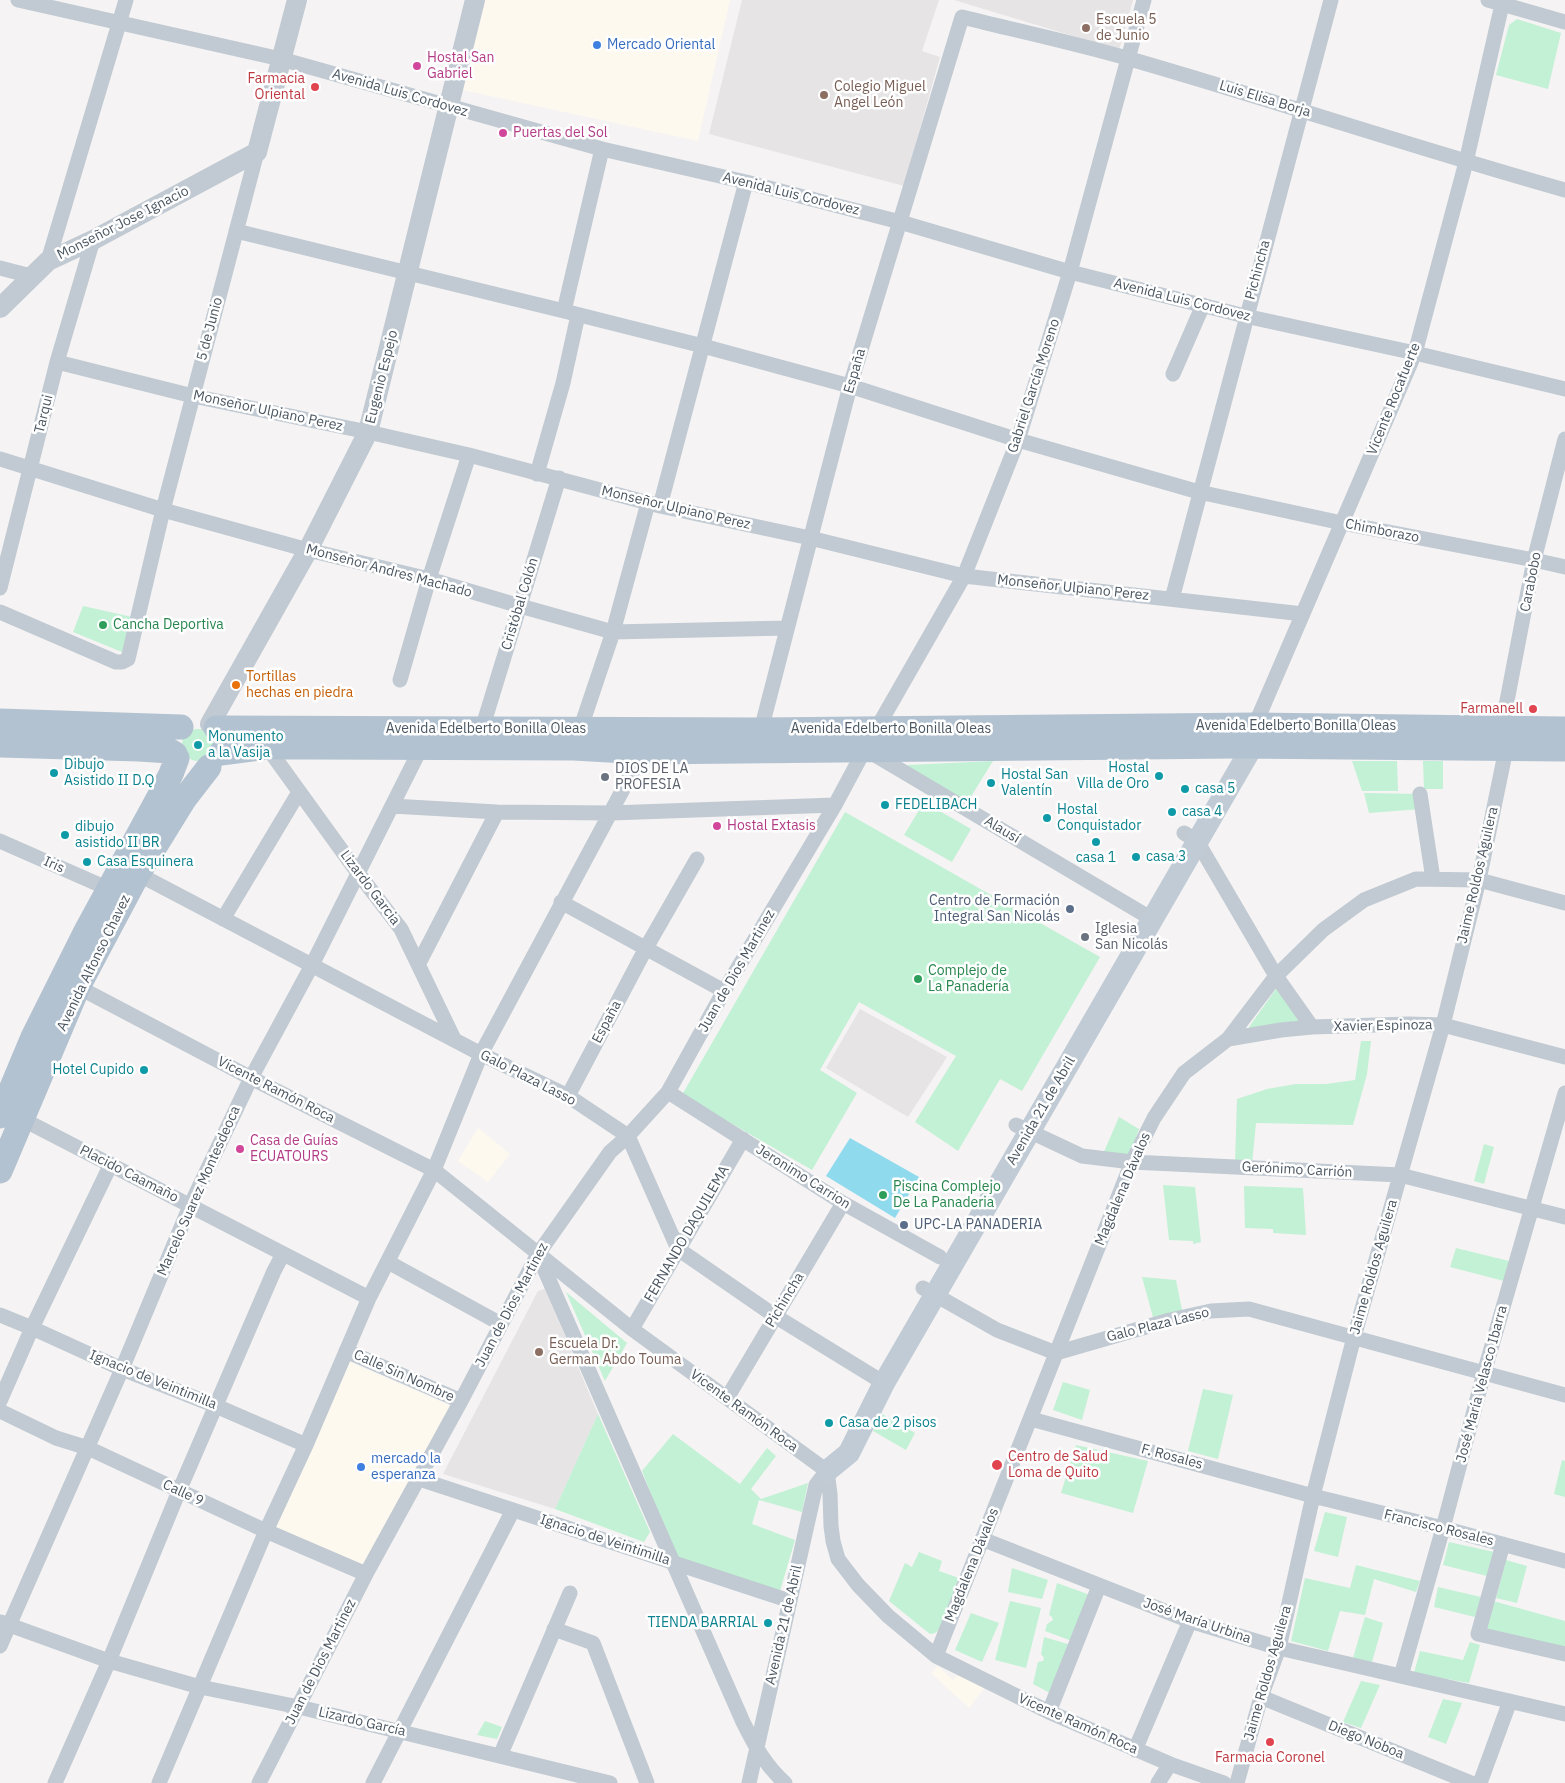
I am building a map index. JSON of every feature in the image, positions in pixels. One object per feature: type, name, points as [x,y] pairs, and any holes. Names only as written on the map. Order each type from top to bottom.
[{"type":"main road","points":[[0,745],[170,751],[188,767],[195,769],[215,760],[222,740],[213,726],[198,720],[186,723],[180,727],[174,740],[176,756]]},
{"type":"main road","points":[[0,721],[180,727]]},
{"type":"main road","name":"Avenida Edelberto Bonilla Oleas","points":[[213,726],[482,730],[761,730],[870,739]]},
{"type":"main road","name":"Avenida Edelberto Bonilla Oleas","points":[[215,760],[261,748],[574,748],[643,752],[870,739],[1504,738],[1565,729]]},
{"type":"main road","name":"Avenida Edelberto Bonilla Oleas","points":[[1504,738],[1565,749]]},
{"type":"main road","name":"Avenida 21 de Abril","points":[[827,1471],[835,1446],[878,1379],[1248,739]]},
{"type":"main road","points":[[189,793],[217,771],[261,748]]},
{"type":"main road","points":[[139,749],[156,755],[163,761],[166,784]]},
{"type":"main road","name":"Avenida Alfonso Chavez","points":[[0,1171],[11,1118],[33,1037],[109,889],[166,784],[176,756]]},
{"type":"main road","name":"Avenida Alfonso Chavez","points":[[11,1118],[138,874],[189,793],[215,760]]},
{"type":"main road","name":"Avenida 21 de Abril","points":[[929,1291],[940,1257],[1023,1128]]},
{"type":"street","name":"Avenida Luis Cordovez","points":[[18,0],[281,59],[602,149],[746,182],[900,222],[1070,272],[1245,316],[1415,353],[1565,390]]},
{"type":"street","points":[[48,261],[126,0]]},
{"type":"street","name":"5 de Junio","points":[[0,612],[116,662],[122,662],[128,658],[163,510],[297,0]]},
{"type":"street","name":"Eugenio Espejo","points":[[213,726],[308,550],[368,432],[475,0]]},
{"type":"street","name":"Gabriel García Moreno","points":[[870,739],[964,576],[1018,440],[1070,272],[1144,0]]},
{"type":"street","name":"Pichincha","points":[[1172,599],[1245,316],[1331,0]]},
{"type":"street","points":[[1498,1],[1565,22]]},
{"type":"street","name":"Vicente Rocafuerte","points":[[1248,739],[1415,353],[1466,162],[1498,1]]},
{"type":"street","name":"Luis Elisa Borja","points":[[962,17],[1128,59],[1301,110],[1466,162],[1565,190]]},
{"type":"street","name":"España","points":[[761,730],[850,386],[962,17]]},
{"type":"street","points":[[537,474],[562,384],[571,312],[602,149]]},
{"type":"street","name":"Monseñor Jose Ignacio","points":[[0,308],[48,261],[93,240],[257,152]]},
{"type":"street","points":[[580,730],[654,505],[703,346],[746,182]]},
{"type":"street","name":"Chimborazo","points":[[236,231],[703,346],[850,386],[1018,440],[1199,492],[1342,524],[1565,567]]},
{"type":"street","name":"Tarqui","points":[[0,588],[57,362],[93,240]]},
{"type":"street","points":[[0,268],[31,276]]},
{"type":"street","points":[[1173,374],[1203,305]]},
{"type":"street","name":"Monseñor Ulpiano Perez","points":[[57,362],[193,396],[469,455],[654,505],[810,538],[964,576],[1303,614]]},
{"type":"street","name":"Carabobo","points":[[1504,738],[1534,560],[1565,439]]},
{"type":"street","points":[[400,680],[429,579],[469,455]]},
{"type":"street","name":"Monseñor Andres Machado","points":[[0,459],[163,510],[308,550],[429,579],[613,632],[786,628]]},
{"type":"street","name":"Cristóbal Colón","points":[[482,730],[559,478]]},
{"type":"street","name":"Jaime Roldos Aguilera","points":[[1237,1783],[1261,1697],[1278,1648],[1312,1496],[1354,1337],[1443,1025],[1479,880],[1504,738]]},
{"type":"street","name":"Juan de Dios Martinez","points":[[259,1783],[366,1574],[461,1401],[538,1254],[610,1152],[628,1136],[668,1092],[724,991],[835,805],[870,739]]},
{"type":"street","name":"Alausí","points":[[870,739],[1146,915]]},
{"type":"street","name":"Lizardo Garcia","points":[[261,748],[299,792],[401,929],[454,1039]]},
{"type":"street","name":"Marcelo Suarez Montesdeoca","points":[[0,1646],[4,1623],[88,1448],[190,1206],[251,1078],[312,965],[421,748]]},
{"type":"street","points":[[159,1783],[266,1531],[370,1298],[434,1170],[481,1054],[643,752]]},
{"type":"street","points":[[223,920],[299,792]]},
{"type":"street","points":[[1420,794],[1432,879]]},
{"type":"street","points":[[392,806],[498,812],[611,813],[835,805]]},
{"type":"street","points":[[419,963],[498,812]]},
{"type":"street","points":[[1190,837],[1276,976],[1312,1027]]},
{"type":"street","name":"Iris","points":[[0,842],[109,889]]},
{"type":"street","name":"España","points":[[568,1096],[646,948],[697,859]]},
{"type":"street","name":"Galo Plaza Lasso","points":[[138,874],[481,1054],[568,1096],[628,1136]]},
{"type":"street","name":"Magdalena Dávalos","points":[[936,1656],[1132,1162],[1154,1118],[1184,1073],[1228,1039],[1276,976],[1323,930],[1364,900],[1416,879],[1432,879],[1479,880],[1565,903]]},
{"type":"street","points":[[561,902],[724,991]]},
{"type":"street","name":"Vicente Ramón Roca","points":[[78,987],[251,1078],[434,1170],[632,1329],[827,1471]]},
{"type":"street","name":"Xavier Espinoza","points":[[1228,1039],[1312,1027],[1409,1024],[1443,1025],[1565,1057]]},
{"type":"street","name":"Jeronimo Carrion","points":[[668,1092],[843,1203],[940,1257]]},
{"type":"street","name":"José María Velasco Ibarra","points":[[1401,1676],[1484,1373],[1565,1093]]},
{"type":"street","name":"Placido Caamaño","points":[[11,1118],[111,1164],[370,1298]]},
{"type":"street","name":"Gerónimo Carrión","points":[[1023,1128],[1082,1156],[1132,1162],[1400,1175],[1565,1217]]},
{"type":"street","points":[[628,1136],[678,1248],[776,1316],[878,1379]]},
{"type":"street","name":"FERNANDO DAQUILEMA","points":[[632,1329],[743,1139]]},
{"type":"street","points":[[0,1401],[32,1328],[111,1164]]},
{"type":"street","name":"Pichincha","points":[[727,1398],[843,1203]]},
{"type":"street","points":[[55,1783],[109,1660],[179,1491],[283,1254]]},
{"type":"street","points":[[538,1254],[672,1562],[756,1746],[772,1771],[785,1783]]},
{"type":"street","points":[[388,1262],[501,1324]]},
{"type":"street","points":[[929,1291],[997,1330],[1056,1352]]},
{"type":"street","name":"Galo Plaza Lasso","points":[[1056,1352],[1170,1320],[1220,1311],[1249,1309],[1565,1395]]},
{"type":"street","name":"Ignacio de Veintimilla","points":[[0,1315],[122,1369],[216,1406],[306,1445]]},
{"type":"street","name":"Calle Sin Nombre","points":[[346,1352],[461,1401]]},
{"type":"street","name":"Calle 9","points":[[0,1412],[56,1438],[88,1448],[266,1531],[366,1574]]},
{"type":"street","name":"F. Rosales","points":[[1031,1419],[1312,1496]]},
{"type":"street","points":[[827,1471],[833,1541],[838,1559],[858,1586],[888,1616],[936,1656]]},
{"type":"street","name":"Avenida 21 de Abril","points":[[749,1783],[816,1485],[827,1471]]},
{"type":"street","name":"Ignacio de Veintimilla","points":[[419,1479],[790,1601]]},
{"type":"street","name":"Francisco Rosales","points":[[1312,1496],[1443,1528],[1565,1561]]},
{"type":"street","points":[[373,1783],[513,1510]]},
{"type":"street","name":"José María Urbina","points":[[982,1539],[1190,1621],[1278,1648],[1565,1714]]},
{"type":"street","points":[[1502,1544],[1478,1634],[1565,1654]]},
{"type":"street","points":[[1049,1712],[1099,1586]]},
{"type":"street","points":[[500,1756],[570,1593]]},
{"type":"street","points":[[1135,1750],[1190,1621]]},
{"type":"street","name":"Lizardo García","points":[[4,1623],[109,1660],[200,1687],[299,1707],[610,1783]]},
{"type":"street","points":[[554,1629],[593,1643],[647,1783]]},
{"type":"street","name":"Vicente Ramón Roca","points":[[936,1656],[1049,1712],[1135,1750],[1224,1783]]},
{"type":"street","name":"Diego Noboa","points":[[1261,1697],[1471,1783]]},
{"type":"street","points":[[1480,1783],[1510,1702]]},
{"type":"street","points":[[1158,1783],[1170,1764]]},
{"type":"shaded area","name":"Mercado Oriental","points":[[483,0],[730,0],[698,141],[463,90]]},
{"type":"shaded area","name":"Colegio Miguel Angel León","points":[[742,0],[939,0],[922,51],[940,57],[904,186],[709,134]]},
{"type":"shaded area","name":"Escuela 5 de Junio","points":[[954,0],[1133,0],[1119,50]]},
{"type":"shaded area","points":[[860,1009],[947,1057],[908,1117],[826,1068]]},
{"type":"shaded area","points":[[478,1128],[510,1154],[488,1182],[458,1161]]},
{"type":"shaded area","name":"Escuela Dr. German Abdo Touma","points":[[545,1289],[598,1414],[555,1509],[443,1474],[538,1291]]},
{"type":"shaded area","name":"mercado la esperanza","points":[[350,1362],[451,1406],[365,1568],[276,1527]]},
{"type":"shaded area","points":[[938,1666],[953,1680],[958,1675],[985,1687],[969,1708],[931,1673]]},
{"type":"green space","points":[[1517,19],[1561,33],[1548,89],[1496,75],[1509,25]]},
{"type":"green space","name":"Cancha Deportiva","points":[[83,606],[132,617],[122,652],[73,632]]},
{"type":"green space","points":[[198,729],[210,733],[214,745],[210,757],[198,761],[186,757],[182,745],[186,733]]},
{"type":"green space","points":[[993,761],[967,803],[907,770],[908,765]]},
{"type":"green space","points":[[1352,761],[1397,761],[1398,791],[1362,791]]},
{"type":"green space","points":[[1423,761],[1443,761],[1443,789],[1424,789]]},
{"type":"green space","points":[[1364,793],[1420,794],[1421,809],[1369,813]]},
{"type":"green space","points":[[924,802],[971,829],[952,862],[904,835]]},
{"type":"green space","name":"Complejo de La Panadería","points":[[845,812],[1100,957],[1022,1091],[1000,1079],[958,1151],[915,1122],[956,1056],[859,1002],[820,1070],[857,1093],[812,1170],[682,1095]]},
{"type":"green space","points":[[1276,989],[1280,989],[1301,1023],[1250,1030],[1249,1027]]},
{"type":"green space","points":[[1361,1041],[1371,1041],[1367,1074],[1353,1125],[1256,1123],[1252,1164],[1235,1163],[1237,1099],[1267,1089],[1296,1084],[1326,1084],[1355,1080]]},
{"type":"green space","points":[[1119,1117],[1139,1129],[1129,1157],[1103,1154]]},
{"type":"green space","points":[[1484,1144],[1494,1147],[1484,1184],[1474,1181]]},
{"type":"green space","points":[[1163,1185],[1195,1187],[1201,1242],[1193,1244],[1193,1241],[1169,1240]]},
{"type":"green space","points":[[1244,1186],[1303,1188],[1306,1235],[1273,1233],[1273,1229],[1245,1228]]},
{"type":"green space","points":[[1456,1248],[1509,1261],[1504,1281],[1450,1267]]},
{"type":"green space","points":[[1142,1277],[1176,1280],[1183,1315],[1154,1321]]},
{"type":"green space","points":[[566,1292],[627,1343],[605,1381]]},
{"type":"green space","points":[[1063,1382],[1090,1390],[1082,1420],[1053,1410]]},
{"type":"green space","points":[[1203,1389],[1233,1395],[1218,1459],[1188,1451]]},
{"type":"green space","points":[[598,1414],[650,1532],[644,1542],[555,1509]]},
{"type":"green space","points":[[882,1414],[915,1433],[906,1450],[873,1431]]},
{"type":"green space","points":[[673,1434],[740,1484],[767,1448],[776,1456],[751,1489],[761,1499],[808,1483],[802,1512],[759,1500],[752,1524],[795,1540],[780,1591],[676,1558],[642,1471]]},
{"type":"green space","points":[[1076,1445],[1148,1461],[1133,1513],[1061,1493]]},
{"type":"green space","points":[[1562,1460],[1565,1461],[1565,1497],[1554,1494]]},
{"type":"green space","points":[[1325,1512],[1347,1517],[1338,1557],[1314,1551]]},
{"type":"green space","points":[[1449,1542],[1494,1552],[1487,1576],[1443,1565]]},
{"type":"green space","points":[[919,1552],[942,1561],[939,1571],[959,1578],[940,1629],[930,1634],[889,1601],[905,1563],[912,1567]]},
{"type":"green space","points":[[1506,1560],[1527,1566],[1517,1603],[1496,1598]]},
{"type":"green space","points":[[1356,1565],[1420,1581],[1416,1592],[1374,1579],[1365,1615],[1340,1611],[1328,1651],[1291,1641],[1305,1578],[1350,1588]]},
{"type":"green space","points":[[1012,1568],[1048,1580],[1042,1599],[1008,1592]]},
{"type":"green space","points":[[1057,1583],[1090,1595],[1072,1641],[1045,1631],[1047,1624],[1053,1620],[1049,1615]]},
{"type":"green space","points":[[1438,1587],[1481,1597],[1475,1617],[1434,1607]]},
{"type":"green space","points":[[1010,1601],[1041,1608],[1026,1668],[995,1660]]},
{"type":"green space","points":[[1493,1601],[1565,1621],[1565,1648],[1485,1631]]},
{"type":"green space","points":[[971,1613],[999,1623],[982,1662],[955,1650]]},
{"type":"green space","points":[[1365,1617],[1383,1623],[1372,1662],[1353,1658]]},
{"type":"green space","points":[[1044,1637],[1071,1645],[1052,1694],[1033,1684],[1038,1662],[1043,1661],[1044,1658],[1041,1654]]},
{"type":"green space","points":[[1470,1642],[1480,1645],[1469,1683],[1414,1673],[1420,1651],[1463,1660]]},
{"type":"green space","points":[[1361,1681],[1380,1685],[1361,1728],[1343,1722]]},
{"type":"green space","points":[[1443,1699],[1462,1703],[1446,1744],[1428,1737]]},
{"type":"green space","points":[[485,1721],[502,1727],[497,1739],[477,1735]]},
{"type":"water","name":"Piscina Complejo De La Panaderia","points":[[850,1138],[919,1177],[895,1218],[826,1176]]},
{"type":"place","name":"Escuela 5 de Junio","points":[[1086,28]]},
{"type":"place","name":"Mercado Oriental","points":[[597,45]]},
{"type":"place","name":"Hostal San Gabriel","points":[[417,66]]},
{"type":"place","name":"Farmacia Oriental","points":[[315,87]]},
{"type":"place","name":"Colegio Miguel Angel León","points":[[824,95]]},
{"type":"place","name":"Puertas del Sol","points":[[503,133]]},
{"type":"place","name":"Cancha Deportiva","points":[[103,625]]},
{"type":"place","name":"Tortillas hechas en piedra","points":[[236,685]]},
{"type":"place","name":"Farmanell","points":[[1533,709]]},
{"type":"place","name":"Monumento a la Vasija","points":[[198,745]]},
{"type":"place","name":"Dibujo Asistido II D.Q","points":[[54,773]]},
{"type":"place","name":"Hostal Villa de Oro","points":[[1159,776]]},
{"type":"place","name":"DIOS DE LA PROFESIA","points":[[605,777]]},
{"type":"place","name":"Hostal San Valentín","points":[[991,783]]},
{"type":"place","name":"casa 5","points":[[1185,789]]},
{"type":"place","name":"FEDELIBACH","points":[[885,805]]},
{"type":"place","name":"casa 4","points":[[1172,812]]},
{"type":"place","name":"Hostal Conquistador","points":[[1047,818]]},
{"type":"place","name":"Hostal Extasis","points":[[717,826]]},
{"type":"place","name":"dibujo asistido II BR","points":[[65,835]]},
{"type":"place","name":"casa 1","points":[[1096,842]]},
{"type":"place","name":"casa 3","points":[[1136,857]]},
{"type":"place","name":"Casa Esquinera","points":[[87,862]]},
{"type":"place","name":"Centro de Formación Integral San Nicolás","points":[[1070,909]]},
{"type":"place","name":"Iglesia San Nicolás","points":[[1085,937]]},
{"type":"place","name":"Complejo de La Panadería","points":[[918,979]]},
{"type":"place","name":"Hotel Cupido","points":[[144,1070]]},
{"type":"place","name":"Casa de Guías ECUATOURS","points":[[240,1149]]},
{"type":"place","name":"Piscina Complejo De La Panaderia","points":[[883,1195]]},
{"type":"place","name":"UPC-LA PANADERIA","points":[[904,1225]]},
{"type":"place","name":"Escuela Dr. German Abdo Touma","points":[[539,1352]]},
{"type":"place","name":"Casa de 2 pisos","points":[[829,1423]]},
{"type":"place","name":"Centro de Salud Loma de Quito","points":[[997,1465]]},
{"type":"place","name":"mercado la esperanza","points":[[361,1467]]},
{"type":"place","name":"TIENDA BARRIAL","points":[[768,1623]]},
{"type":"place","name":"Farmacia Coronel","points":[[1270,1742]]}]
